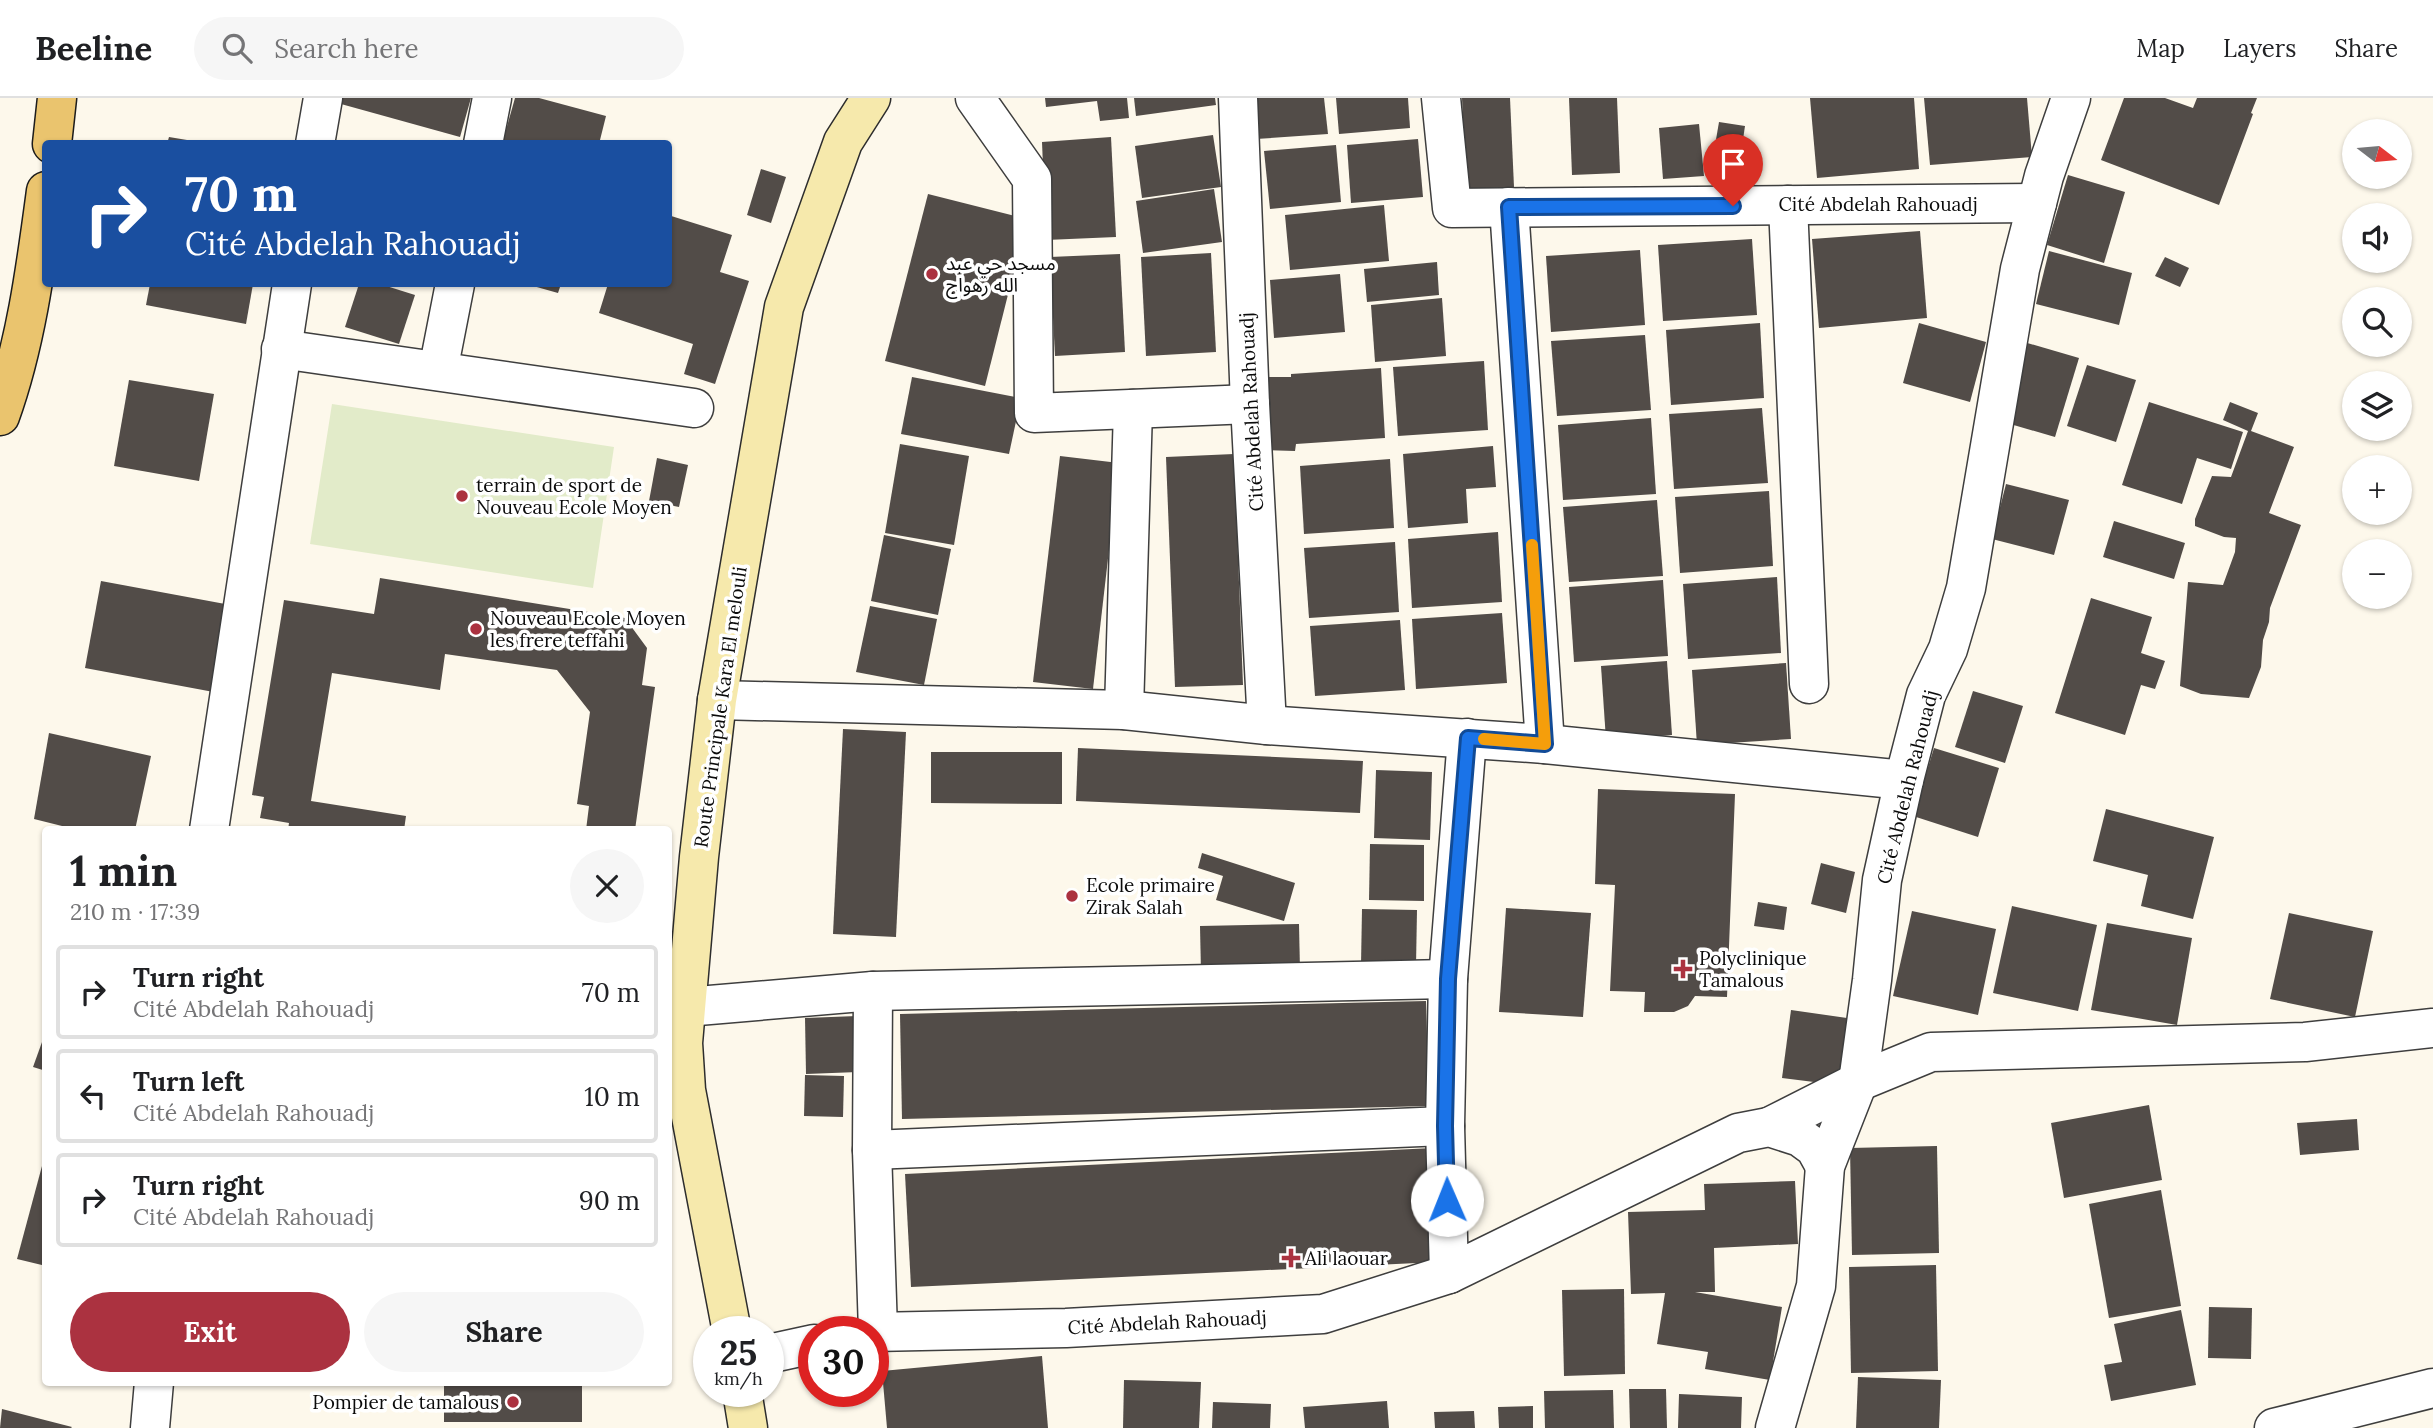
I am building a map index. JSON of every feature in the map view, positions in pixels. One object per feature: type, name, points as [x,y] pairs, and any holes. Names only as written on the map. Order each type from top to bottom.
[{"type":"main road","points":[[52,140],[57,98]]},
{"type":"main road","name":"Route Principale Kara El melouli","points":[[728,1316],[677,1089],[717,700],[784,307],[843,142],[871,98]]},
{"type":"main road","points":[[0,416],[8,394],[35,275],[42,222]]},
{"type":"main road","points":[[745,1407],[748,1428]]},
{"type":"street","points":[[317,140],[323,98]]},
{"type":"street","points":[[484,140],[492,98]]},
{"type":"street","points":[[975,98],[1032,179],[1034,413],[1250,404]]},
{"type":"street","name":"Cité Abdelah Rahouadj","points":[[1238,98],[1250,404],[1267,726]]},
{"type":"street","name":"Cité Abdelah Rahouadj","points":[[1441,98],[1452,208],[2037,203]]},
{"type":"street","name":"Cité Abdelah Rahouadj","points":[[1775,1428],[1816,1286],[1825,1166],[1858,1082],[1882,880],[1904,780],[1926,695],[1948,649],[1966,588],[2020,269],[2037,203],[2071,98]]},
{"type":"street","points":[[1788,205],[1809,684]]},
{"type":"street","points":[[1509,207],[1545,744]]},
{"type":"street","points":[[210,826],[291,287]]},
{"type":"street","points":[[438,371],[454,287]]},
{"type":"street","points":[[281,349],[694,408]]},
{"type":"street","points":[[1124,710],[1133,408]]},
{"type":"street","points":[[717,700],[1124,710],[1267,726],[1545,744],[1904,780]]},
{"type":"street","points":[[1449,1273],[1445,1126],[1448,979],[1468,738]]},
{"type":"street","points":[[686,1007],[873,991],[1448,979]]},
{"type":"street","name":"Cité Abdelah Rahouadj","points":[[873,991],[872,1150],[876,1316]]},
{"type":"street","name":"Cité Abdelah Rahouadj","points":[[889,1331],[1066,1328],[1323,1314],[1449,1273],[1738,1133],[1769,1127],[1858,1082],[1931,1052],[2305,1042],[2433,1028]]},
{"type":"street","points":[[872,1150],[1445,1126]]},
{"type":"street","points":[[1769,1127],[1800,1138],[1815,1148],[1825,1166]]},
{"type":"street","points":[[150,1428],[154,1386]]},
{"type":"street","points":[[2274,1428],[2433,1388]]},
{"type":"green space","name":"terrain de sport de Nouveau Ecole Moyen","points":[[332,404],[614,447],[593,588],[310,544]]},
{"type":"building","points":[[343,98],[471,98],[460,137],[341,104]]},
{"type":"building","points":[[515,98],[539,98],[606,116],[600,140],[503,140]]},
{"type":"building","points":[[1045,98],[1127,98],[1129,118],[1100,121],[1097,101],[1046,107]]},
{"type":"building","points":[[1134,98],[1215,98],[1216,105],[1136,116]]},
{"type":"building","points":[[1252,98],[1324,98],[1328,134],[1256,139]]},
{"type":"building","points":[[1336,98],[1408,98],[1410,128],[1339,134]]},
{"type":"building","points":[[1462,98],[1510,98],[1514,187],[1466,189]]},
{"type":"building","points":[[1569,98],[1617,98],[1620,173],[1572,175]]},
{"type":"building","points":[[1810,98],[1914,98],[1919,169],[1817,178]]},
{"type":"building","points":[[1924,98],[2027,98],[2032,157],[1930,165]]},
{"type":"building","points":[[2124,98],[2165,98],[2193,108],[2197,98],[2257,98],[2219,205],[2101,160]]},
{"type":"building","points":[[1719,122],[1745,126],[1738,173],[1711,169]]},
{"type":"building","points":[[1699,124],[1704,176],[1663,179],[1659,128]]},
{"type":"building","points":[[1213,135],[1221,187],[1142,198],[1135,146]]},
{"type":"building","points":[[1111,137],[1116,237],[1046,240],[1042,142]]},
{"type":"building","points":[[1418,139],[1423,197],[1351,203],[1347,145]]},
{"type":"building","points":[[1336,145],[1341,202],[1270,209],[1264,151]]},
{"type":"building","points":[[761,169],[786,177],[771,223],[747,215]]},
{"type":"building","points":[[2068,175],[2125,192],[2104,263],[2047,245]]},
{"type":"building","points":[[1214,189],[1222,242],[1143,253],[1136,201]]},
{"type":"building","points":[[928,194],[1027,219],[985,386],[885,361]]},
{"type":"building","points":[[1384,205],[1389,261],[1290,270],[1285,215]]},
{"type":"building","points":[[672,216],[732,235],[720,272],[749,281],[715,384],[684,374],[693,344],[599,313],[607,287],[672,287]]},
{"type":"building","points":[[1920,231],[1927,318],[1819,328],[1812,239]]},
{"type":"building","points":[[1752,239],[1757,315],[1663,321],[1658,245]]},
{"type":"building","points":[[1640,250],[1645,325],[1551,332],[1546,256]]},
{"type":"building","points":[[2049,251],[2132,273],[2119,325],[2036,304]]},
{"type":"building","points":[[1211,253],[1216,352],[1146,356],[1141,257]]},
{"type":"building","points":[[1120,254],[1125,352],[1055,356],[1050,257]]},
{"type":"building","points":[[2165,257],[2189,268],[2180,287],[2155,276]]},
{"type":"building","points":[[1437,262],[1439,295],[1367,302],[1364,269]]},
{"type":"building","points":[[1340,274],[1345,332],[1274,338],[1270,280]]},
{"type":"building","points":[[149,287],[252,287],[246,324],[146,305]]},
{"type":"building","points":[[358,287],[390,287],[415,295],[399,344],[345,327]]},
{"type":"building","points":[[537,287],[560,287],[558,293]]},
{"type":"building","points":[[1442,298],[1446,356],[1375,362],[1371,305]]},
{"type":"building","points":[[1760,323],[1764,398],[1671,405],[1666,330]]},
{"type":"building","points":[[1919,323],[1986,342],[1970,402],[1903,383]]},
{"type":"building","points":[[1645,335],[1651,410],[1557,416],[1551,341]]},
{"type":"building","points":[[2024,342],[2079,358],[2055,437],[2000,421]]},
{"type":"building","points":[[1484,361],[1488,430],[1398,436],[1393,367]]},
{"type":"building","points":[[2087,365],[2136,380],[2116,442],[2067,426]]},
{"type":"building","points":[[1381,368],[1385,438],[1296,444],[1295,451],[1257,450],[1259,377],[1291,377],[1291,374]]},
{"type":"building","points":[[912,377],[1021,398],[1009,454],[901,434]]},
{"type":"building","points":[[129,380],[214,394],[199,481],[114,466]]},
{"type":"building","points":[[2149,402],[2243,432],[2231,469],[2197,458],[2182,504],[2122,485]]},
{"type":"building","points":[[2230,402],[2258,413],[2251,431],[2294,447],[2269,513],[2301,525],[2270,608],[2261,667],[2249,698],[2201,694],[2180,686],[2188,582],[2223,585],[2235,552],[2236,538],[2224,537],[2195,526],[2195,519],[2212,476],[2231,477],[2248,431],[2223,420]]},
{"type":"building","points":[[1762,408],[1768,483],[1674,489],[1669,414]]},
{"type":"building","points":[[1651,418],[1656,494],[1563,500],[1558,425]]},
{"type":"building","points":[[900,444],[969,456],[954,545],[885,533]]},
{"type":"building","points":[[1493,446],[1496,487],[1466,489],[1468,523],[1408,528],[1403,454]]},
{"type":"building","points":[[1234,454],[1243,685],[1175,687],[1166,457]]},
{"type":"building","points":[[1060,456],[1119,463],[1093,689],[1033,682]]},
{"type":"building","points":[[657,458],[688,465],[679,507],[649,501]]},
{"type":"building","points":[[1390,459],[1394,528],[1304,534],[1300,466]]},
{"type":"building","points":[[2006,484],[2069,500],[2054,555],[1992,539]]},
{"type":"building","points":[[1769,491],[1773,566],[1680,573],[1675,497]]},
{"type":"building","points":[[1657,500],[1663,576],[1569,582],[1563,507]]},
{"type":"building","points":[[2114,521],[2185,543],[2174,579],[2103,557]]},
{"type":"building","points":[[1498,532],[1502,602],[1412,608],[1408,539]]},
{"type":"building","points":[[884,535],[951,549],[938,615],[871,601]]},
{"type":"building","points":[[1395,542],[1399,612],[1309,618],[1304,548]]},
{"type":"building","points":[[1777,577],[1781,653],[1688,659],[1683,584]]},
{"type":"building","points":[[380,578],[625,618],[647,648],[642,685],[655,687],[636,826],[586,826],[589,806],[577,804],[590,712],[557,670],[445,654],[440,690],[332,673],[311,801],[406,816],[405,826],[289,826],[289,823],[260,818],[264,797],[252,795],[284,600],[374,614]]},
{"type":"building","points":[[1663,580],[1668,656],[1574,662],[1569,587]]},
{"type":"building","points":[[101,581],[236,606],[219,693],[85,668]]},
{"type":"building","points":[[2091,598],[2152,617],[2141,653],[2165,661],[2155,689],[2141,685],[2125,735],[2055,713]]},
{"type":"building","points":[[870,606],[937,619],[924,685],[856,672]]},
{"type":"building","points":[[1502,613],[1507,683],[1416,689],[1412,619]]},
{"type":"building","points":[[1400,620],[1405,690],[1315,696],[1310,626]]},
{"type":"building","points":[[1667,661],[1672,735],[1606,740],[1601,666]]},
{"type":"building","points":[[1786,663],[1791,739],[1697,745],[1692,670]]},
{"type":"building","points":[[1973,691],[2023,706],[2005,763],[1955,747]]},
{"type":"building","points":[[843,729],[906,732],[896,937],[833,934]]},
{"type":"building","points":[[49,733],[151,756],[136,826],[62,826],[34,819]]},
{"type":"building","points":[[1078,748],[1363,761],[1360,813],[1076,801]]},
{"type":"building","points":[[1934,748],[1999,768],[1978,837],[1913,816]]},
{"type":"building","points":[[931,752],[1062,752],[1062,804],[931,803]]},
{"type":"building","points":[[1376,770],[1432,772],[1430,840],[1374,838]]},
{"type":"building","name":"Polyclinique Tamalous","points":[[1598,789],[1735,794],[1727,997],[1695,996],[1688,1006],[1674,1012],[1644,1012],[1645,992],[1610,991],[1615,885],[1595,884]]},
{"type":"building","points":[[2106,809],[2214,837],[2193,919],[2141,906],[2148,875],[2093,861]]},
{"type":"building","points":[[1370,844],[1424,845],[1424,901],[1369,900]]},
{"type":"building","points":[[1202,853],[1295,883],[1284,921],[1216,900],[1223,876],[1198,868]]},
{"type":"building","points":[[1821,863],[1855,872],[1846,913],[1811,904]]},
{"type":"building","points":[[1758,902],[1787,907],[1784,930],[1754,926]]},
{"type":"building","points":[[2012,906],[2097,925],[2078,1011],[1993,993]]},
{"type":"building","points":[[1506,908],[1591,913],[1583,1017],[1499,1012]]},
{"type":"building","points":[[1362,909],[1417,910],[1416,966],[1361,965]]},
{"type":"building","points":[[1912,911],[1996,929],[1978,1015],[1893,996]]},
{"type":"building","points":[[2289,913],[2373,931],[2355,1017],[2270,999]]},
{"type":"building","points":[[2107,923],[2192,938],[2177,1025],[2091,1010]]},
{"type":"building","points":[[1299,924],[1300,971],[1201,973],[1200,926]]},
{"type":"building","points":[[1426,1001],[1429,1106],[902,1119],[900,1014]]},
{"type":"building","points":[[1791,1010],[1847,1018],[1838,1085],[1782,1078]]},
{"type":"building","points":[[857,1016],[858,1072],[806,1074],[805,1018]]},
{"type":"building","points":[[42,1042],[42,1070],[33,1067]]},
{"type":"building","points":[[805,1075],[844,1076],[843,1117],[804,1116]]},
{"type":"building","points":[[2149,1105],[2162,1180],[2064,1198],[2051,1123]]},
{"type":"building","points":[[2357,1119],[2359,1150],[2300,1155],[2297,1123]]},
{"type":"building","points":[[1937,1146],[1939,1253],[1852,1255],[1850,1148]]},
{"type":"building","points":[[1433,1148],[1438,1262],[911,1287],[905,1174]]},
{"type":"building","points":[[42,1166],[42,1265],[17,1259]]},
{"type":"building","points":[[1795,1181],[1798,1244],[1714,1248],[1715,1292],[1695,1292],[1782,1307],[1770,1380],[1705,1369],[1708,1352],[1657,1344],[1665,1293],[1631,1294],[1628,1212],[1705,1210],[1704,1184]]},
{"type":"building","points":[[2161,1190],[2181,1306],[2109,1318],[2089,1204]]},
{"type":"building","points":[[1936,1265],[1938,1371],[1851,1373],[1849,1267]]},
{"type":"building","points":[[1624,1289],[1625,1374],[1564,1376],[1562,1290]]},
{"type":"building","points":[[2209,1307],[2252,1308],[2251,1359],[2208,1358]]},
{"type":"building","points":[[2181,1310],[2196,1385],[2111,1401],[2104,1365],[2122,1362],[2114,1324]]},
{"type":"building","points":[[1042,1356],[1048,1428],[887,1428],[885,1407],[889,1407],[889,1370]]},
{"type":"building","points":[[1858,1377],[1941,1380],[1939,1428],[1856,1428]]},
{"type":"building","points":[[1124,1380],[1201,1382],[1199,1428],[1123,1428]]},
{"type":"building","name":"Pompier de tamalous","points":[[444,1386],[582,1386],[582,1422],[444,1422]]},
{"type":"building","points":[[1629,1389],[1666,1389],[1667,1428],[1630,1428]]},
{"type":"building","points":[[1613,1390],[1614,1428],[1545,1428],[1544,1391]]},
{"type":"building","points":[[1679,1394],[1742,1397],[1741,1428],[1678,1428]]},
{"type":"building","points":[[1387,1401],[1389,1428],[1305,1428],[1303,1407]]},
{"type":"building","points":[[1213,1402],[1271,1404],[1270,1428],[1212,1428]]},
{"type":"building","points":[[1533,1406],[1533,1428],[1499,1428],[1498,1407]]},
{"type":"building","points":[[2,1409],[72,1427],[0,1428]]},
{"type":"building","points":[[1474,1411],[1475,1428],[1435,1428],[1434,1412]]},
{"type":"slow traffic","points":[[1484,739],[1545,744],[1532,545]]},
{"type":"place","name":"مسجد حي عبد الله رهواج","points":[[932,274]]},
{"type":"place","name":"terrain de sport de Nouveau Ecole Moyen","points":[[462,496]]},
{"type":"place","name":"Nouveau Ecole Moyen les frere teffahi","points":[[476,629]]},
{"type":"place","name":"Ecole primaire Zirak Salah","points":[[1072,896]]},
{"type":"place","name":"Polyclinique Tamalous","points":[[1683,969]]},
{"type":"place","name":"Ali laouar","points":[[1291,1258]]},
{"type":"place","name":"Pompier de tamalous","points":[[513,1402]]},
{"type":"route","points":[[1447,1200],[1445,1126],[1448,979],[1468,738],[1545,744],[1509,207],[1733,206]]}]
